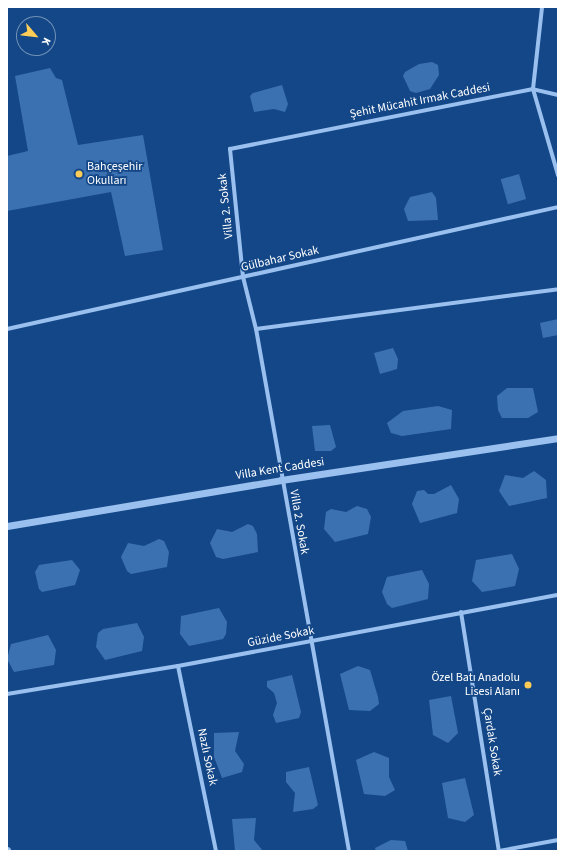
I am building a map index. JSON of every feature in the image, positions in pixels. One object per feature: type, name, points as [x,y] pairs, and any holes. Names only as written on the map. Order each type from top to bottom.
[{"type":"street","points":[[542,7],[533,89],[558,175]]},
{"type":"street","points":[[533,89],[558,95]]},
{"type":"street","name":"Şehit Mücahit Irmak Caddesi","points":[[230,149],[533,89]]},
{"type":"street","name":"Villa 2. Sokak","points":[[230,149],[243,277],[256,329],[281,480],[349,851]]},
{"type":"street","name":"Gülbahar Sokak","points":[[7,329],[558,207]]},
{"type":"street","points":[[256,329],[558,289]]},
{"type":"street","name":"Villa Kent Caddesi","points":[[7,526],[281,480],[558,438]]},
{"type":"street","name":"Güzide Sokak","points":[[7,694],[178,666],[558,595]]},
{"type":"street","name":"Çardak Sokak","points":[[461,612],[499,851]]},
{"type":"street","name":"Nazlı Sokak","points":[[178,666],[216,851]]},
{"type":"street","points":[[499,851],[558,840]]},
{"type":"building","points":[[432,62],[438,65],[439,75],[430,89],[416,93],[410,91],[403,76],[405,72],[419,64]]},
{"type":"building","name":"Bahçeşehir Okulları","points":[[50,68],[56,78],[62,80],[78,145],[143,135],[163,250],[125,256],[111,192],[7,211],[7,156],[28,151],[15,76]]},
{"type":"building","points":[[282,85],[288,104],[285,112],[274,109],[254,112],[250,96],[253,93]]},
{"type":"building","points":[[519,174],[526,199],[508,204],[501,179]]},
{"type":"building","points":[[432,192],[436,198],[438,220],[408,221],[404,209],[410,197]]},
{"type":"building","points":[[558,319],[558,335],[543,338],[540,323]]},
{"type":"building","points":[[393,348],[398,359],[397,369],[380,374],[374,353]]},
{"type":"building","points":[[507,388],[533,388],[538,412],[528,418],[502,418],[498,410],[497,396]]},
{"type":"building","points":[[438,406],[452,410],[451,429],[402,436],[391,433],[387,423],[403,411]]},
{"type":"building","points":[[330,425],[336,447],[331,451],[315,451],[312,426]]},
{"type":"building","points":[[534,471],[546,480],[547,498],[509,506],[499,491],[505,475],[523,478]]},
{"type":"building","points":[[451,485],[459,499],[457,513],[420,523],[412,504],[417,491],[424,490],[428,494],[434,494]]},
{"type":"building","points":[[357,506],[367,509],[371,517],[368,534],[335,542],[324,529],[326,512],[331,509],[346,512]]},
{"type":"building","points":[[248,524],[253,526],[257,534],[258,552],[223,559],[216,557],[210,543],[217,529],[232,532]]},
{"type":"building","points":[[159,539],[164,541],[169,552],[167,567],[131,574],[127,571],[121,557],[128,543],[144,546]]},
{"type":"building","points":[[512,554],[519,569],[515,586],[482,592],[472,581],[476,560]]},
{"type":"building","points":[[72,560],[80,570],[75,585],[42,592],[39,589],[35,572],[39,565]]},
{"type":"building","points":[[422,570],[429,584],[428,599],[392,608],[387,604],[382,592],[387,577]]},
{"type":"building","points":[[219,608],[227,622],[226,634],[223,639],[189,646],[180,634],[181,616]]},
{"type":"building","points":[[137,623],[144,637],[142,651],[105,660],[96,647],[98,633],[103,629]]},
{"type":"building","points":[[48,635],[56,650],[54,665],[14,672],[7,659],[11,644]]},
{"type":"building","points":[[358,666],[370,670],[378,697],[379,704],[370,711],[349,710],[340,674]]},
{"type":"building","points":[[292,675],[301,712],[299,718],[276,723],[273,715],[277,703],[274,693],[267,687],[267,681]]},
{"type":"building","points":[[451,696],[458,733],[448,743],[433,735],[429,700]]},
{"type":"building","points":[[239,732],[235,751],[244,764],[242,772],[222,778],[214,757],[214,733]]},
{"type":"building","points":[[374,752],[389,758],[389,777],[395,790],[385,796],[364,794],[356,760]]},
{"type":"building","points":[[309,767],[318,805],[313,809],[293,812],[295,793],[286,782],[286,772]]},
{"type":"building","points":[[465,778],[474,815],[465,822],[448,818],[442,783]]},
{"type":"building","points":[[256,818],[254,840],[263,851],[235,851],[232,819]]},
{"type":"building","points":[[391,840],[405,841],[408,851],[376,851],[375,848]]},
{"type":"place","name":"Bahçeşehir Okulları","points":[[79,174]]},
{"type":"place","name":"Özel Batı Anadolu Lisesi Alanı","points":[[528,685]]}]
